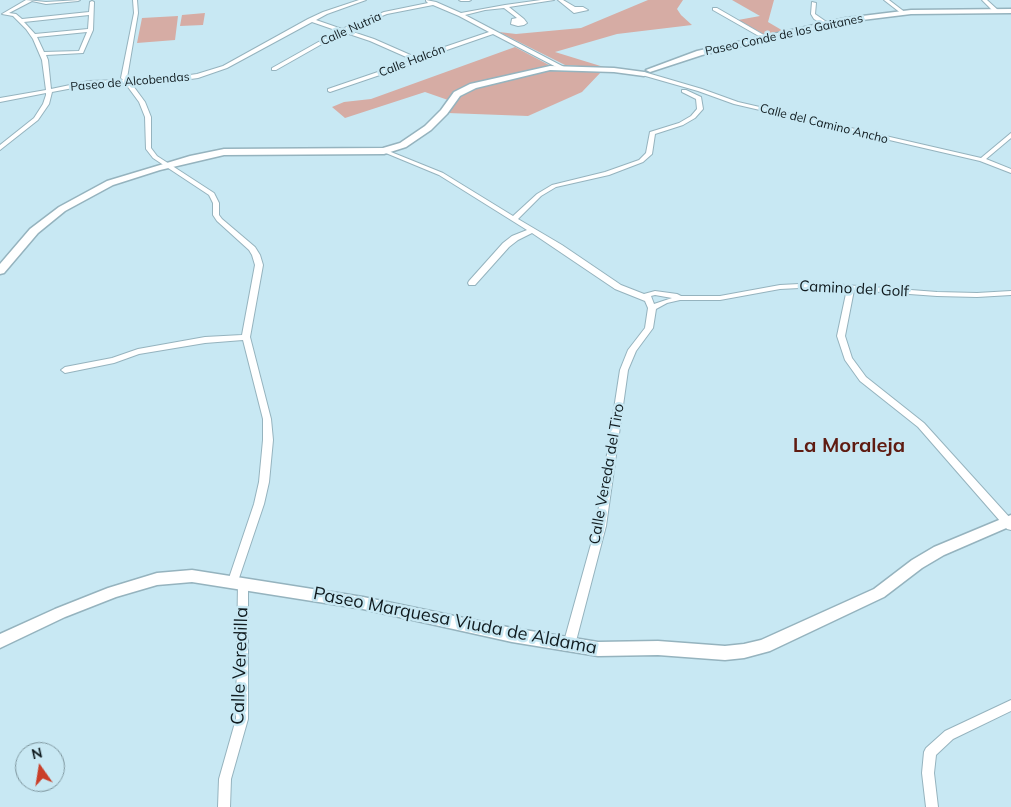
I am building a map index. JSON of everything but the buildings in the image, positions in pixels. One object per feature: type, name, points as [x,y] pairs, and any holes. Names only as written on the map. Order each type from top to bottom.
[{"type":"street","points":[[2,15],[30,0]]},
{"type":"street","points":[[34,0],[46,3],[78,0]]},
{"type":"street","points":[[126,81],[124,76],[136,13],[135,0]]},
{"type":"street","name":"Paseo de Alcobendas","points":[[0,100],[89,84],[177,79],[216,70],[325,12],[364,0]]},
{"type":"street","points":[[425,0],[461,15],[556,66]]},
{"type":"street","points":[[461,0],[469,0]]},
{"type":"street","points":[[461,15],[529,2],[552,0]]},
{"type":"street","points":[[560,0],[574,9]]},
{"type":"street","points":[[886,0],[904,13]]},
{"type":"street","points":[[984,0],[997,12]]},
{"type":"street","points":[[814,1],[813,14],[826,24]]},
{"type":"street","points":[[43,54],[81,52],[90,30],[92,2]]},
{"type":"street","name":"Calle Nutria","points":[[274,69],[340,30],[386,13],[434,3]]},
{"type":"street","points":[[47,17],[48,6]]},
{"type":"street","points":[[505,6],[520,19]]},
{"type":"street","points":[[715,9],[766,38]]},
{"type":"street","name":"Paseo Conde de los Gaitanes","points":[[389,150],[407,143],[428,128],[444,112],[457,94],[464,89],[527,72],[556,66],[644,73],[700,53],[826,24],[904,13],[1011,12]]},
{"type":"street","points":[[20,20],[92,13]]},
{"type":"street","points":[[0,148],[36,119],[46,104],[48,91],[48,70],[34,36],[12,14],[2,15]]},
{"type":"street","points":[[308,21],[372,40],[415,59]]},
{"type":"street","points":[[34,36],[90,30]]},
{"type":"street","name":"Calle Halcón","points":[[330,90],[416,61],[415,59],[493,32]]},
{"type":"street","name":"Calle del Camino Ancho","points":[[644,73],[736,103],[982,160],[1011,171]]},
{"type":"street","points":[[514,219],[538,195],[554,186],[607,174],[641,161],[649,154],[652,133],[681,124],[694,116],[700,109],[699,98],[666,84],[662,80]]},
{"type":"street","name":"Calle Veredilla","points":[[126,81],[142,102],[148,117],[148,148],[154,157],[212,194],[216,203],[216,215],[219,220],[256,255],[259,265],[246,337],[267,419],[268,440],[264,482],[238,582],[242,719],[225,779],[224,807]]},
{"type":"street","points":[[982,160],[1011,135]]},
{"type":"street","points":[[0,271],[34,231],[62,209],[110,183],[166,165],[224,152],[389,150],[441,174],[514,219],[615,286],[650,300],[665,300]]},
{"type":"street","points":[[472,283],[506,245],[515,238],[532,231]]},
{"type":"street","name":"Camino del Golf","points":[[665,300],[720,298],[794,286],[851,287],[977,296],[1011,293]]},
{"type":"street","points":[[851,287],[841,336],[848,358],[863,379],[922,426],[1010,523]]},
{"type":"street","points":[[650,300],[665,300]]},
{"type":"street","name":"Calle Vereda del Tiro","points":[[570,646],[601,526],[624,370],[632,350],[649,328],[650,300]]},
{"type":"street","points":[[65,370],[114,360],[138,352],[205,340],[246,337]]},
{"type":"street","name":"Paseo Marquesa Viuda de Aldama","points":[[0,641],[60,613],[141,583],[185,576],[238,582],[363,603],[570,646],[598,649],[658,648],[725,653],[744,651],[764,646],[879,593],[917,564],[939,551],[1010,523]]},
{"type":"street","points":[[932,807],[928,773],[930,752],[949,735],[1011,706]]},
{"type":"shaded area","points":[[648,0],[683,0],[677,9],[692,25],[617,34],[555,52],[607,68],[565,65],[499,32],[516,34],[581,28]]},
{"type":"shaded area","points":[[732,0],[774,0],[768,22],[785,32],[767,36],[738,20],[760,16]]},
{"type":"shaded area","points":[[205,13],[203,25],[180,26],[182,15]]},
{"type":"shaded area","points":[[178,16],[175,40],[137,43],[142,18]]},
{"type":"shaded area","points":[[515,47],[549,65],[465,86],[454,93],[448,100],[425,92],[345,118],[332,107],[344,102],[371,99]]},
{"type":"shaded area","points":[[547,70],[602,71],[582,92],[528,116],[448,113],[460,95],[476,88]]},
{"type":"district","name":"La Moraleja","points":[[849,446]]}]
